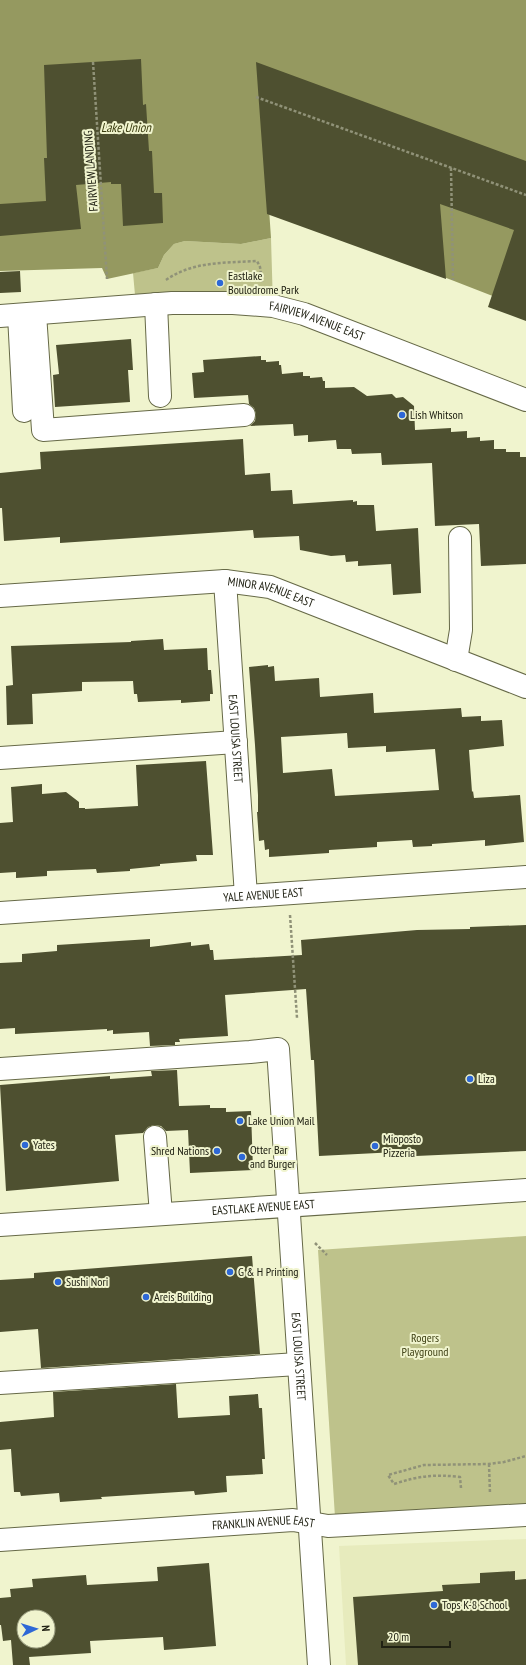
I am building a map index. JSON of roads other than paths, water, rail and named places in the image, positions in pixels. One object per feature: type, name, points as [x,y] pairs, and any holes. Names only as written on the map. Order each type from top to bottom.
[{"type":"street","name":"FAIRVIEW AVENUE EAST","points":[[18,315],[172,302],[233,303],[274,306],[304,314],[526,400]]},
{"type":"street","points":[[156,304],[160,396]]},
{"type":"street","points":[[18,315],[24,411]]},
{"type":"street","points":[[18,315],[43,430],[244,415]]},
{"type":"street","points":[[456,660],[461,630],[460,538]]},
{"type":"street","name":"MINOR AVENUE EAST","points":[[0,596],[225,581],[270,588],[526,687]]},
{"type":"street","name":"EAST LOUISA STREET","points":[[225,581],[246,896]]},
{"type":"street","points":[[0,758],[236,742]]},
{"type":"street","name":"YALE AVENUE EAST","points":[[0,913],[526,877]]},
{"type":"street","name":"EAST LOUISA STREET","points":[[0,1069],[242,1053],[278,1049],[285,1134],[298,1364],[319,1665]]},
{"type":"street","points":[[155,1137],[161,1214]]},
{"type":"street","name":"EASTLAKE AVENUE EAST","points":[[0,1225],[526,1190]]},
{"type":"street","points":[[0,1383],[298,1364]]},
{"type":"street","name":"FRANKLIN AVENUE EAST","points":[[0,1540],[293,1520],[328,1526],[526,1515]]},
{"type":"water","name":"Lake Union","points":[[0,0],[526,0],[526,309],[269,209],[271,238],[241,244],[185,241],[174,244],[164,255],[158,268],[107,279],[102,268],[0,271]]},
{"type":"place","name":"Eastlake Boulodrome Park","points":[[220,283]]},
{"type":"place","name":"Lish Whitson","points":[[402,415]]},
{"type":"place","name":"Liza","points":[[470,1079]]},
{"type":"place","name":"Lake Union Mail","points":[[240,1121]]},
{"type":"place","name":"Yates","points":[[25,1145]]},
{"type":"place","name":"Mioposto Pizzeria","points":[[375,1146]]},
{"type":"place","name":"Shred Nations","points":[[217,1151]]},
{"type":"place","name":"Otter Bar and Burger","points":[[242,1157]]},
{"type":"place","name":"G & H Printing","points":[[230,1272]]},
{"type":"place","name":"Sushi Nori","points":[[58,1282]]},
{"type":"place","name":"Areis Building","points":[[146,1297]]},
{"type":"place","name":"Tops K-8 School","points":[[434,1605]]},
{"type":"park label","name":"Rogers Playground","points":[[425,1345]]}]
